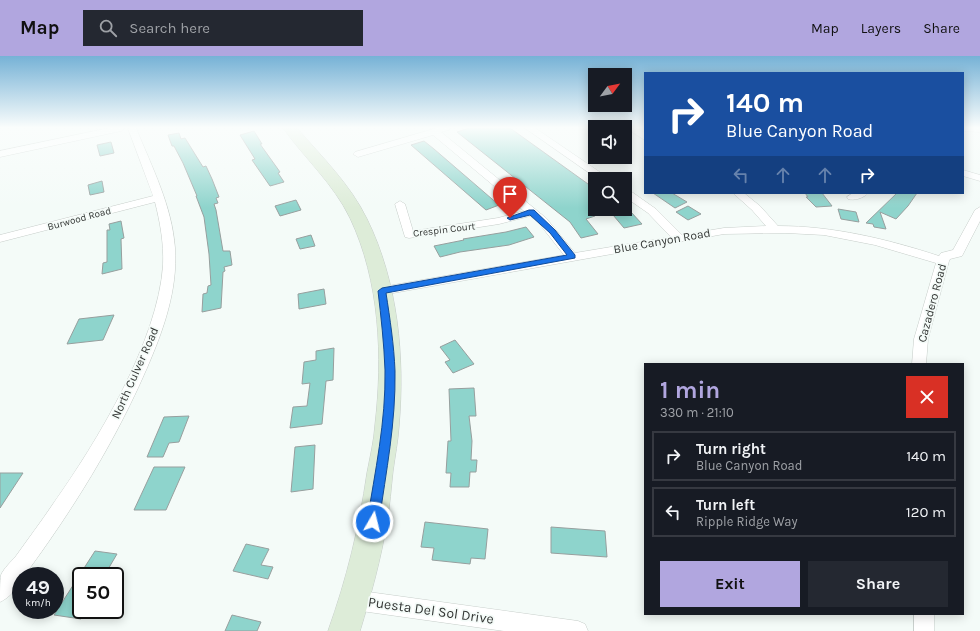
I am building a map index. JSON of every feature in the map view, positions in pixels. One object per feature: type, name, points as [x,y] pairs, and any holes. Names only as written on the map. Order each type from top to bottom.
[{"type":"main road","points":[[312,155],[334,181],[358,219],[369,244],[382,291],[388,334],[390,371],[388,418],[373,522],[354,600],[344,631]]},
{"type":"street","name":"North Culver Road","points":[[0,592],[31,552],[68,498],[106,438],[137,375],[160,316],[169,279],[169,249],[165,219],[142,155]]},
{"type":"street","points":[[463,155],[532,212],[553,232],[572,257]]},
{"type":"street","points":[[569,155],[595,172]]},
{"type":"street","points":[[964,173],[980,178]]},
{"type":"street","points":[[739,194],[756,208],[775,229]]},
{"type":"street","points":[[852,197],[860,194]]},
{"type":"street","points":[[632,197],[652,211],[678,238]]},
{"type":"street","name":"Burwood Road","points":[[0,239],[157,198]]},
{"type":"street","name":"Crespin Court","points":[[400,204],[409,235],[499,221],[532,212]]},
{"type":"street","name":"Cazadero Road","points":[[919,363],[921,339],[943,261],[945,256],[958,254],[980,210]]},
{"type":"street","name":"Blue Canyon Road","points":[[382,291],[724,231],[775,229],[806,230],[847,235],[915,251],[943,261]]},
{"type":"street","name":"Puesta Del Sol Drive","points":[[354,600],[578,631]]},
{"type":"street","points":[[924,615],[924,631]]},
{"type":"building","points":[[179,155],[195,155],[203,167],[206,166],[219,197],[216,198],[218,203],[214,204],[223,251],[230,251],[232,265],[224,267],[225,271],[223,272],[221,308],[202,312],[203,294],[207,293],[208,286],[211,285],[209,254],[204,217]]},
{"type":"building","points":[[252,155],[268,155],[280,172],[278,173],[284,182],[270,186],[252,160],[255,159]]},
{"type":"building","points":[[422,155],[441,155],[499,205],[486,210]]},
{"type":"building","points":[[486,155],[547,155],[588,184],[588,216],[595,216],[586,219],[598,234],[581,238],[570,222]]},
{"type":"building","points":[[102,181],[104,192],[90,195],[88,185]]},
{"type":"building","points":[[654,194],[674,194],[687,202],[675,208]]},
{"type":"building","points":[[806,194],[823,194],[832,206],[816,207],[806,197],[808,197]]},
{"type":"building","points":[[896,194],[916,194],[896,219],[880,212],[886,229],[874,227],[873,224],[866,223]]},
{"type":"building","points":[[296,200],[301,210],[280,216],[275,206]]},
{"type":"building","points":[[688,206],[701,214],[688,220],[676,212]]},
{"type":"building","points":[[838,209],[856,212],[859,222],[841,219]]},
{"type":"building","points":[[632,213],[642,224],[624,228],[614,216],[632,216]]},
{"type":"building","points":[[121,221],[124,238],[121,239],[122,269],[102,274],[103,263],[107,262],[107,230],[110,230],[109,224]]},
{"type":"building","points":[[526,227],[534,237],[509,245],[460,252],[440,257],[434,246],[464,240],[463,239]]},
{"type":"building","points":[[311,235],[315,246],[300,249],[296,239]]},
{"type":"building","points":[[324,289],[326,304],[299,309],[298,294]]},
{"type":"building","points":[[114,315],[103,340],[67,344],[79,319]]},
{"type":"building","points":[[455,340],[474,364],[453,373],[445,362],[450,360],[440,347]]},
{"type":"building","points":[[334,348],[333,380],[326,381],[322,424],[290,428],[293,407],[307,406],[310,383],[302,384],[304,362],[316,360],[316,351]]},
{"type":"building","points":[[474,388],[476,416],[469,416],[472,441],[471,460],[477,460],[476,472],[470,472],[469,487],[450,487],[451,473],[446,473],[448,441],[451,441],[449,389]]},
{"type":"building","points":[[189,416],[179,442],[169,443],[163,457],[147,457],[164,417]]},
{"type":"building","points":[[315,445],[313,489],[291,492],[295,447]]},
{"type":"building","points":[[154,467],[185,467],[166,510],[134,510]]},
{"type":"building","points":[[0,473],[23,473],[0,508]]},
{"type":"building","points":[[425,522],[488,529],[485,559],[471,558],[470,564],[432,560],[434,548],[421,547]]},
{"type":"building","points":[[551,527],[605,531],[607,557],[551,553]]},
{"type":"building","points":[[246,544],[269,549],[261,565],[273,567],[268,579],[233,571]]},
{"type":"building","points":[[95,551],[117,554],[109,567],[85,567]]},
{"type":"building","points":[[72,587],[72,618],[64,616],[64,599]]},
{"type":"building","points":[[232,615],[261,622],[257,631],[225,631]]},
{"type":"route","points":[[373,522],[388,418],[390,371],[388,334],[382,291],[572,257],[553,232],[532,212],[510,218]]}]
